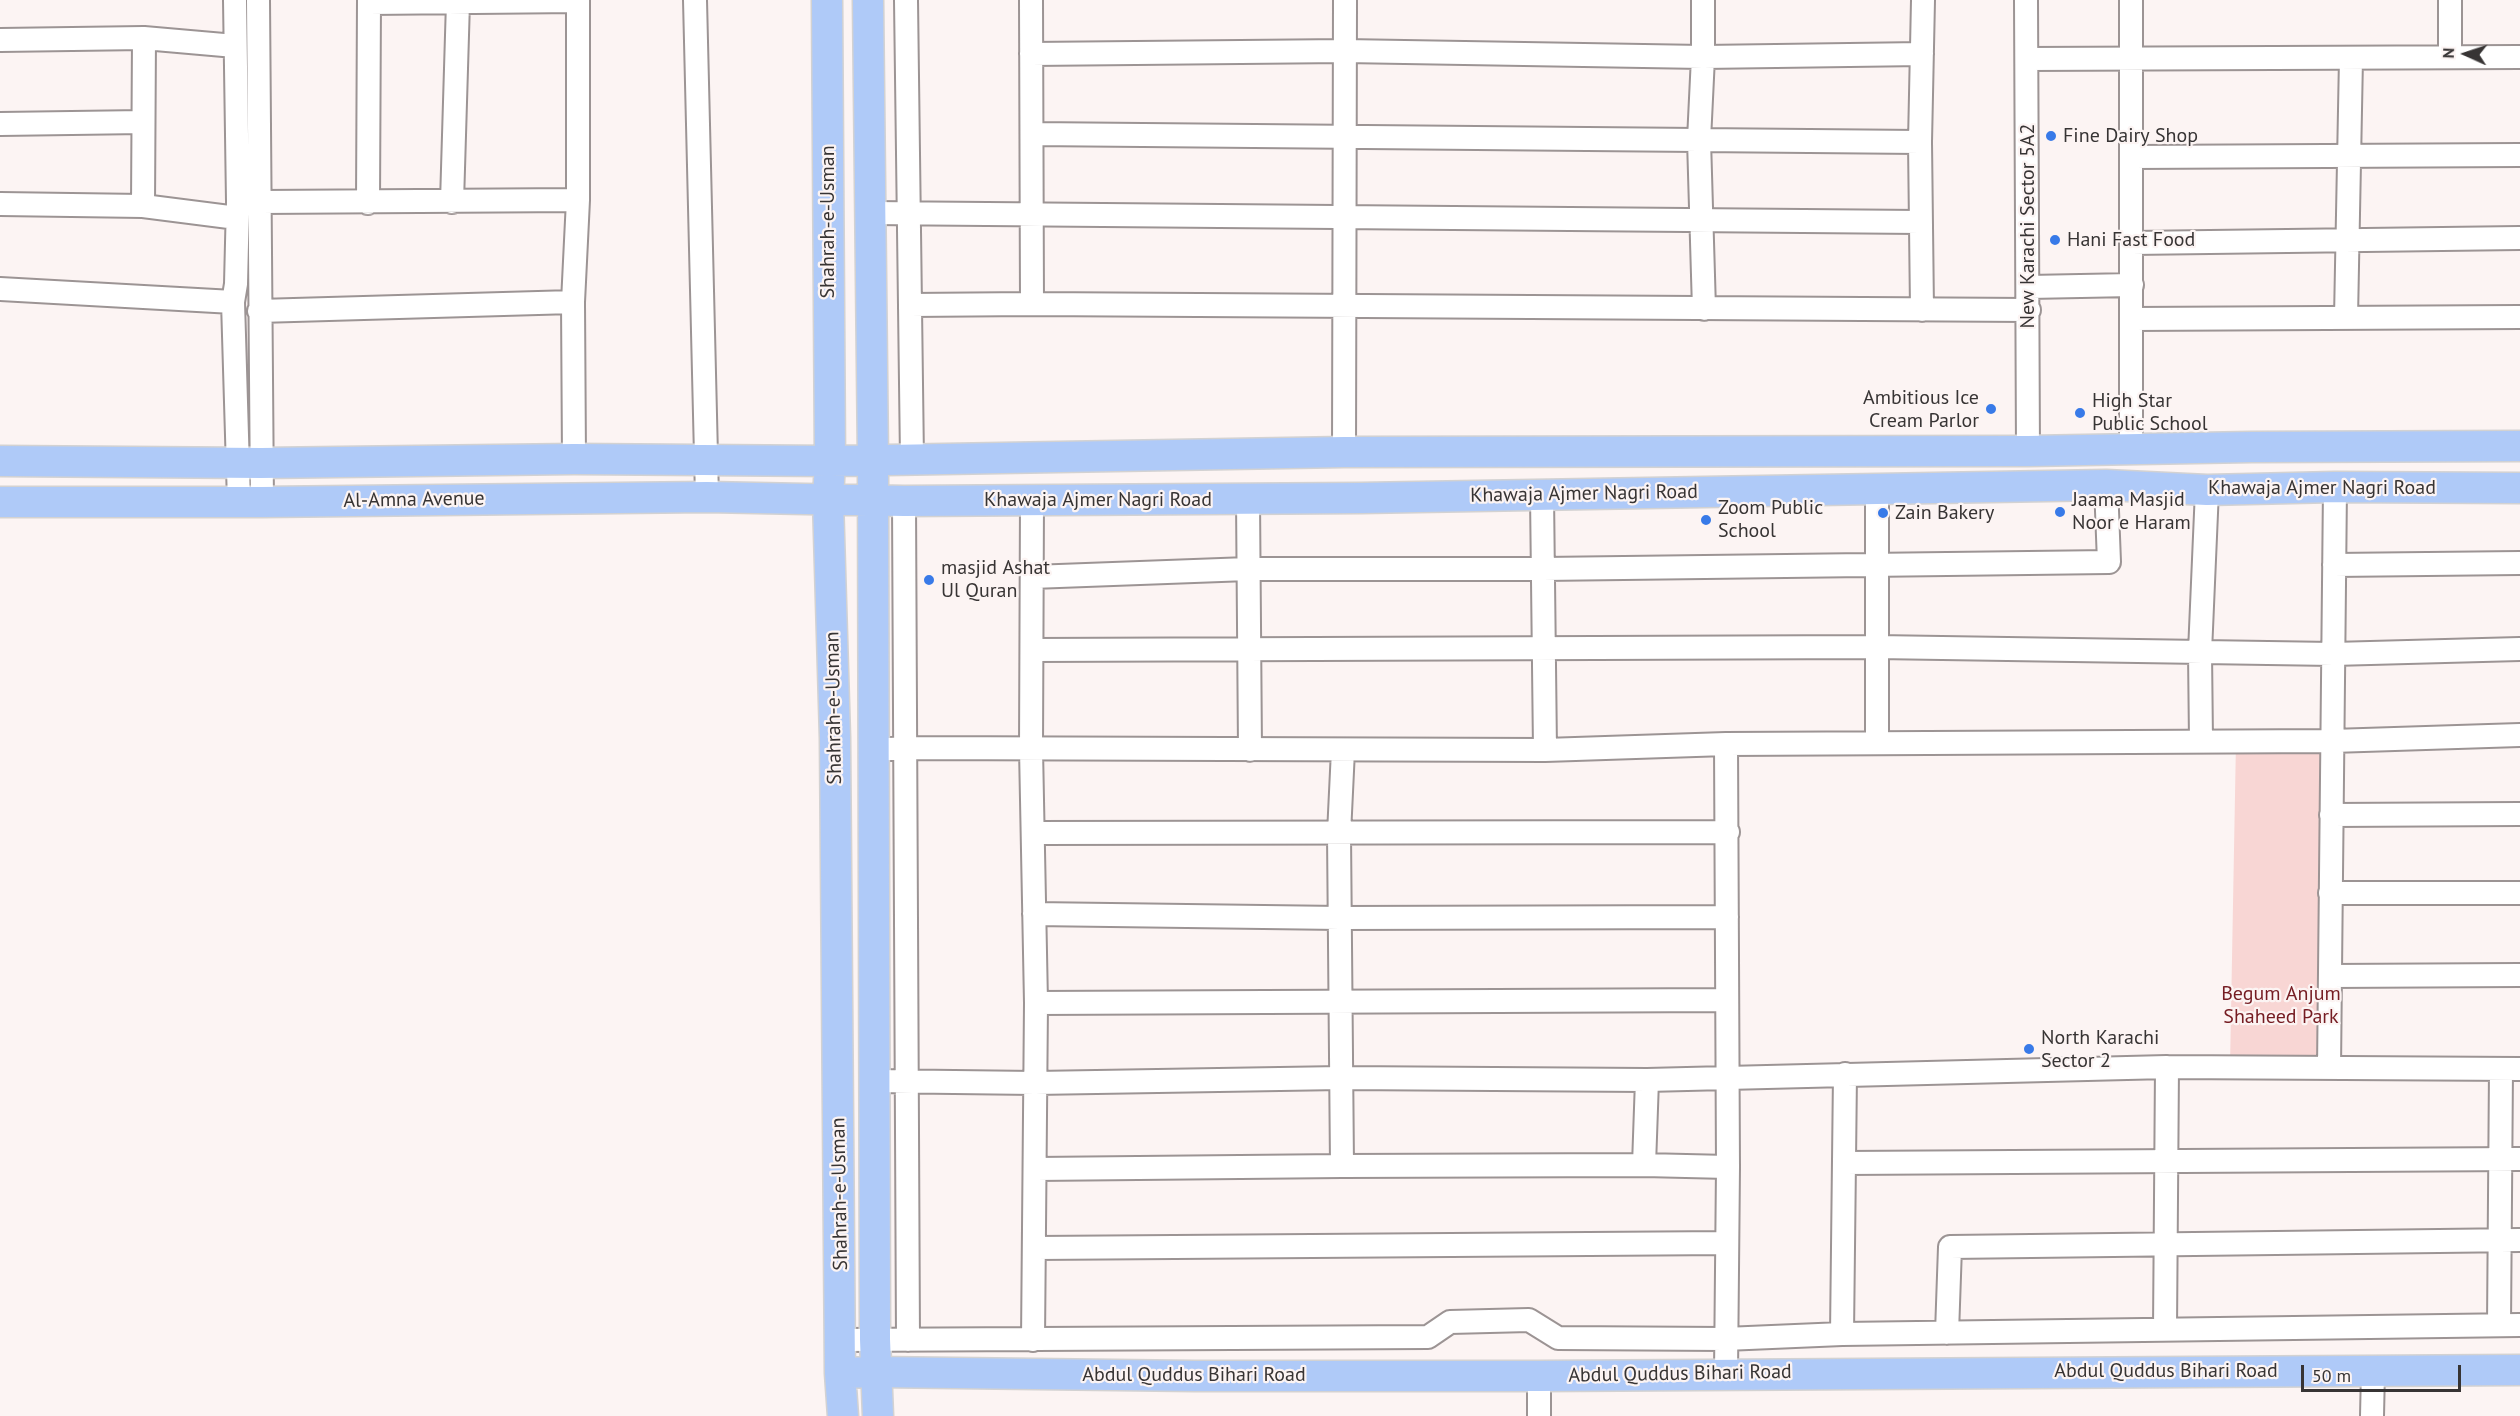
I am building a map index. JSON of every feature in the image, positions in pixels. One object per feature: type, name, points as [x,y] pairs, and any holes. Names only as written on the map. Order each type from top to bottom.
[{"type":"main road","name":"Shahrah-e-Usman","points":[[827,0],[830,461],[828,500],[835,738],[840,1374],[843,1416]]},
{"type":"main road","name":"Shahrah-e-Usman","points":[[868,0],[873,460],[873,1081],[875,1339],[878,1416]]},
{"type":"main road","name":"Khawaja Ajmer Nagri Road","points":[[0,460],[249,463],[708,458],[830,461],[1344,452],[2028,451],[2252,447],[2520,447]]},
{"type":"main road","points":[[2252,447],[2252,488]]},
{"type":"main road","points":[[1725,452],[1727,490]]},
{"type":"main road","points":[[1192,456],[1194,499]]},
{"type":"main road","name":"Khawaja Ajmer Nagri Road","points":[[828,500],[1248,499],[2106,485],[2207,490],[2335,487],[2520,488]]},
{"type":"main road","name":"Al-Amna Avenue","points":[[0,502],[707,497],[828,500]]},
{"type":"main road","name":"Abdul Quddus Bihari Road","points":[[840,1374],[876,1372],[1196,1376],[1539,1376],[1726,1373],[2520,1370]]},
{"type":"street","points":[[235,0],[237,218],[233,302],[251,502]]},
{"type":"street","points":[[249,463],[259,310],[258,0]]},
{"type":"street","points":[[368,203],[369,1],[578,0],[578,200],[573,302],[574,459]]},
{"type":"street","points":[[695,0],[708,458],[707,497]]},
{"type":"street","points":[[906,0],[912,459]]},
{"type":"street","points":[[1031,0],[1032,304]]},
{"type":"street","points":[[1344,452],[1345,0]]},
{"type":"street","points":[[1702,0],[1703,57],[1699,140],[1704,309]]},
{"type":"street","points":[[1922,310],[1920,142],[1923,0]]},
{"type":"street","name":"New Karachi Sector 5A2","points":[[2026,0],[2028,451]]},
{"type":"street","points":[[2131,0],[2132,448]]},
{"type":"street","points":[[2450,0],[2450,57]]},
{"type":"street","points":[[452,202],[458,2]]},
{"type":"street","points":[[0,40],[144,38],[236,46]]},
{"type":"street","points":[[143,206],[144,38]]},
{"type":"street","points":[[1031,54],[1345,51],[1703,57],[1922,54]]},
{"type":"street","points":[[2027,59],[2520,57]]},
{"type":"street","points":[[2346,318],[2351,58]]},
{"type":"street","points":[[0,124],[143,122]]},
{"type":"street","points":[[1032,134],[1920,142]]},
{"type":"street","points":[[2132,157],[2520,155]]},
{"type":"street","points":[[260,202],[578,200]]},
{"type":"street","points":[[0,204],[143,206],[237,218]]},
{"type":"street","points":[[870,213],[1032,213],[1344,219],[1920,222]]},
{"type":"street","points":[[2132,243],[2520,238]]},
{"type":"street","points":[[2029,287],[2132,285]]},
{"type":"street","points":[[0,289],[233,302]]},
{"type":"street","points":[[259,310],[573,302]]},
{"type":"street","points":[[910,305],[2029,310]]},
{"type":"street","points":[[2132,319],[2520,317]]},
{"type":"street","points":[[1032,577],[1248,569],[1543,569],[2109,562],[2106,485]]},
{"type":"street","points":[[2329,1068],[2335,487]]},
{"type":"street","points":[[1877,488],[1877,743]]},
{"type":"street","points":[[2201,741],[2200,652],[2207,490]]},
{"type":"street","points":[[1542,495],[1545,750]]},
{"type":"street","points":[[1248,499],[1250,750]]},
{"type":"street","points":[[1032,500],[1031,749],[1036,1003],[1036,1248],[1033,1340]]},
{"type":"street","points":[[904,501],[907,748],[908,1340]]},
{"type":"street","points":[[2334,565],[2520,564]]},
{"type":"street","points":[[1033,650],[1877,647],[2333,654],[2520,649]]},
{"type":"street","points":[[873,750],[907,748],[1545,750],[1726,744],[2332,741],[2520,735]]},
{"type":"street","points":[[1726,744],[1728,832],[1726,1373]]},
{"type":"street","points":[[1342,1166],[1339,834],[1343,750]]},
{"type":"street","points":[[2331,815],[2520,813]]},
{"type":"street","points":[[1033,833],[1728,832]]},
{"type":"street","points":[[2330,893],[2520,893]]},
{"type":"street","points":[[1034,914],[1340,918],[1727,917]]},
{"type":"street","points":[[2330,976],[2520,975]]},
{"type":"street","points":[[1036,1003],[1727,1000]]},
{"type":"street","points":[[840,1340],[1428,1337],[1450,1322],[1529,1320],[1558,1338],[1725,1339],[1842,1334],[2509,1325],[2511,1069],[2167,1067],[1647,1080],[1341,1078],[1035,1083],[873,1081]]},
{"type":"street","points":[[2165,1329],[2167,1067]]},
{"type":"street","points":[[1842,1334],[1845,1074]]},
{"type":"street","points":[[1644,1165],[1647,1080]]},
{"type":"street","points":[[1844,1163],[2510,1159]]},
{"type":"street","points":[[1036,1169],[1644,1165],[1728,1167]]},
{"type":"street","points":[[1947,1333],[1950,1247],[2510,1240]]},
{"type":"street","points":[[1036,1248],[1727,1243]]},
{"type":"street","points":[[2372,1416],[2373,1371]]},
{"type":"street","points":[[1539,1376],[1539,1416]]},
{"type":"green space","name":"Begum Anjum Shaheed Park","points":[[2236,741],[2332,741],[2329,1068],[2230,1067]]},
{"type":"place","name":"Fine Dairy Shop","points":[[2051,136]]},
{"type":"place","name":"Hani Fast Food","points":[[2055,240]]},
{"type":"place","name":"Ambitious Ice Cream Parlor","points":[[1991,409]]},
{"type":"place","name":"High Star Public School","points":[[2080,413]]},
{"type":"place","name":"Jaama Masjid Noor e Haram","points":[[2060,512]]},
{"type":"place","name":"Zain Bakery","points":[[1883,513]]},
{"type":"place","name":"Zoom Public School","points":[[1706,520]]},
{"type":"place","name":"masjid Ashat Ul Quran","points":[[929,580]]},
{"type":"place","name":"North Karachi Sector 2","points":[[2029,1049]]}]
